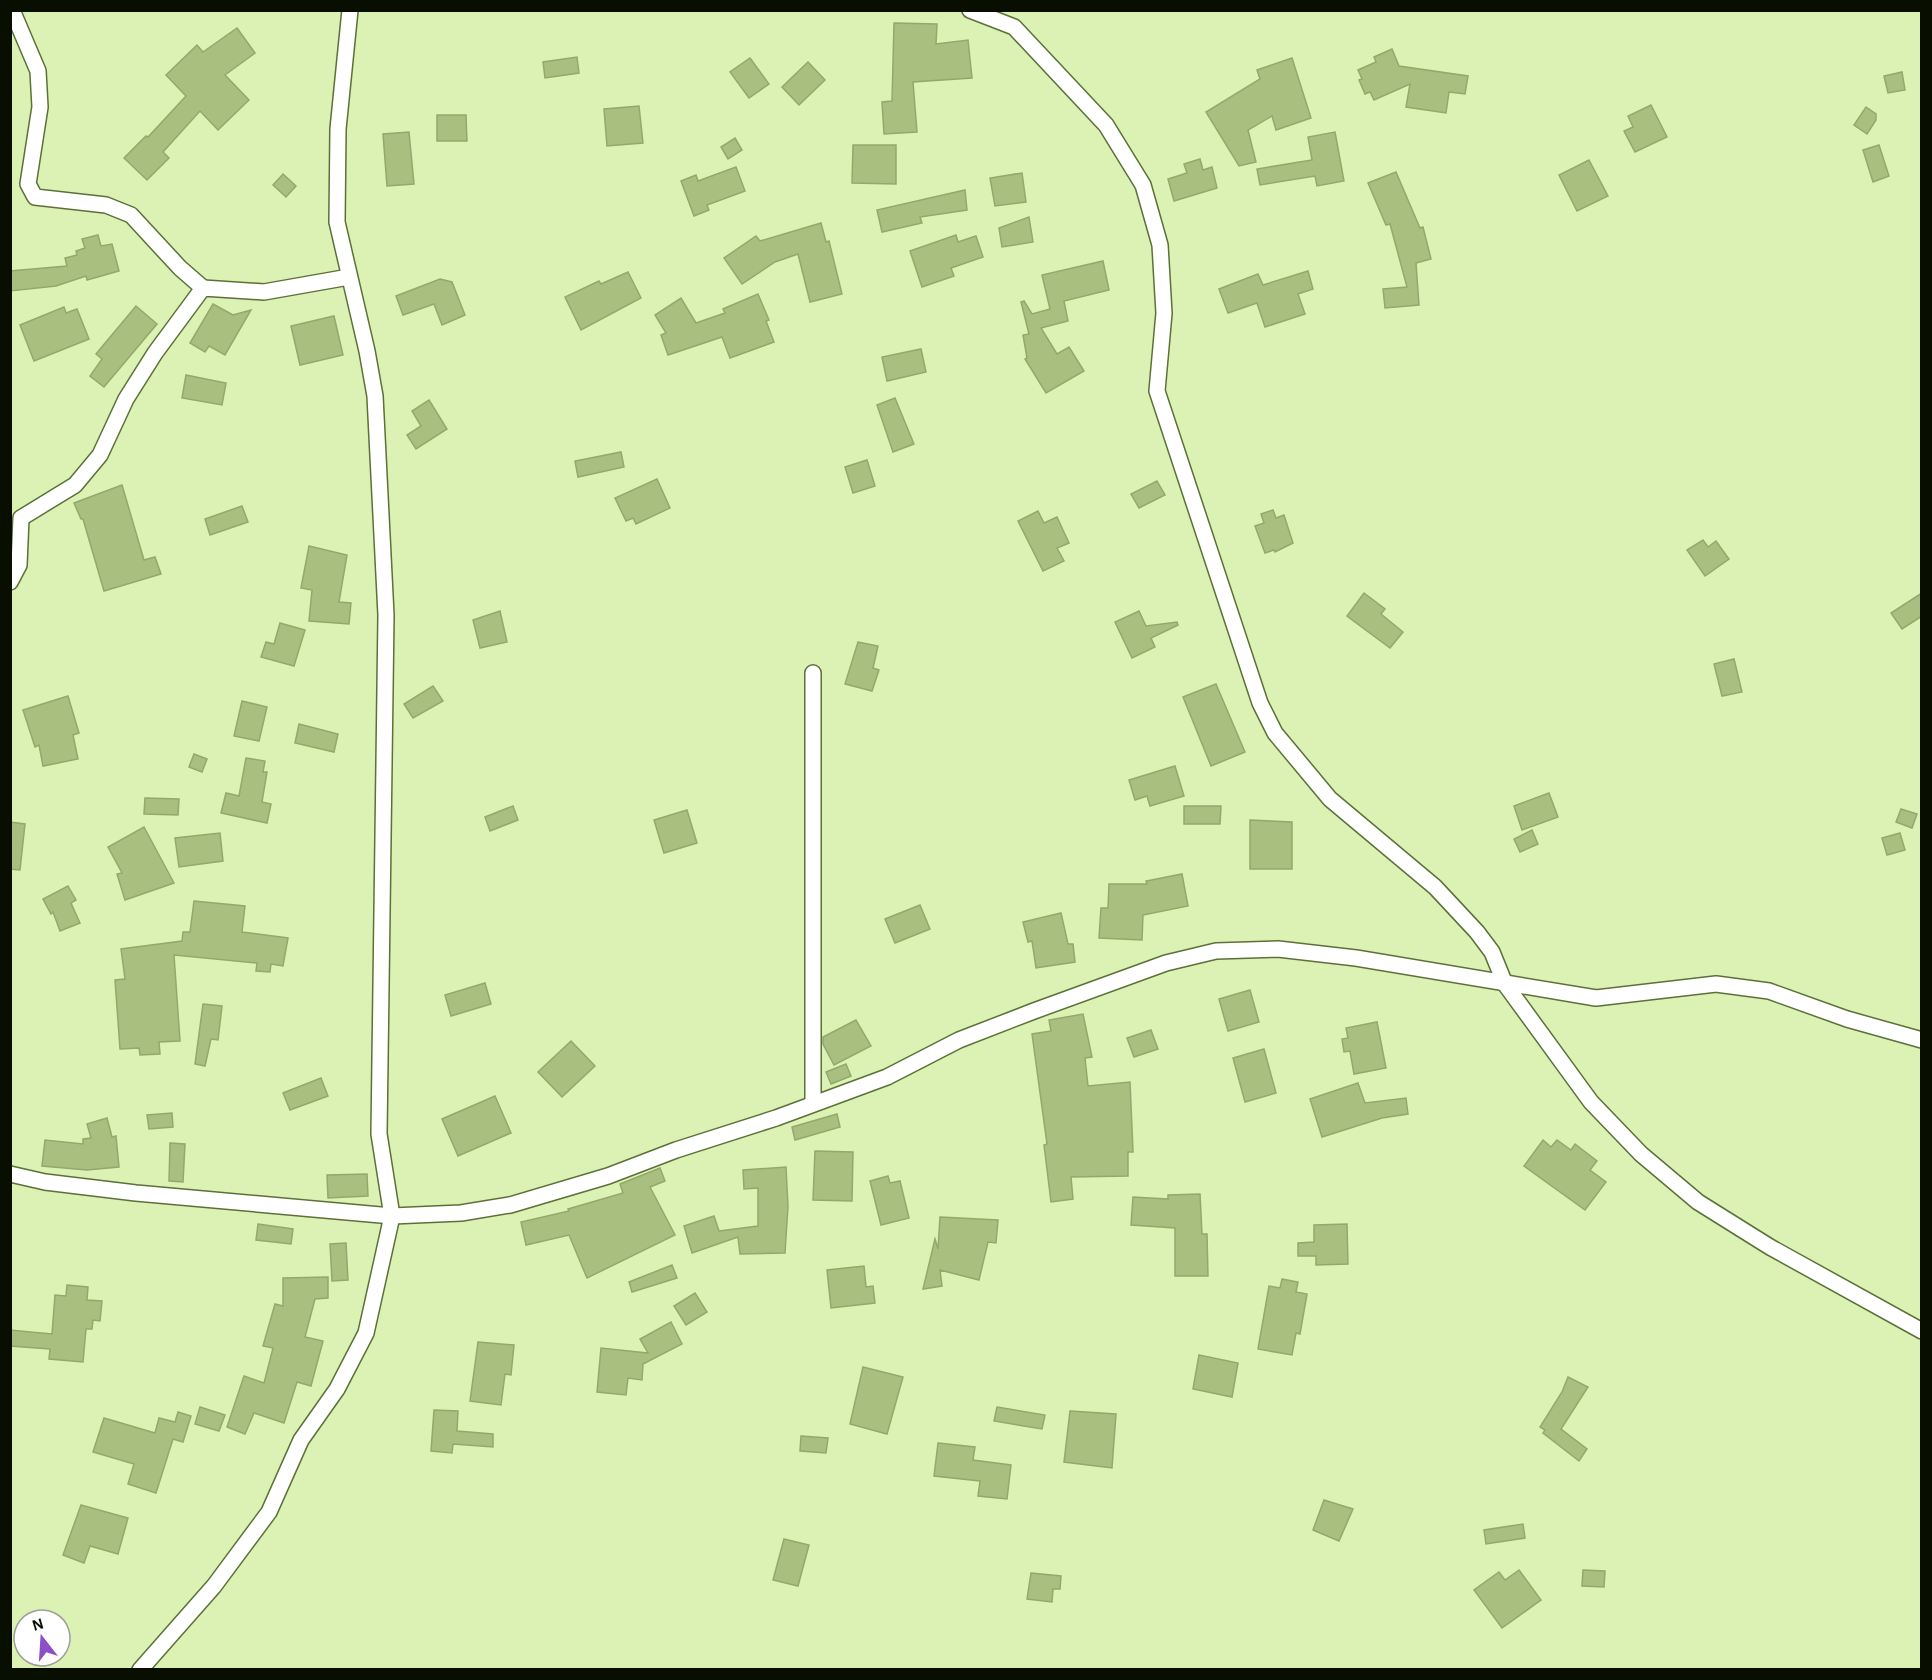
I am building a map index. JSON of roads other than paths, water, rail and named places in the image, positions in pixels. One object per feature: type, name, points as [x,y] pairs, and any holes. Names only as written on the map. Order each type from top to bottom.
[{"type":"street","points":[[12,10],[38,71],[40,107],[28,184],[34,197],[106,205],[131,215],[180,268],[203,288],[264,292],[349,277]]},
{"type":"street","points":[[140,1670],[214,1587],[269,1512],[301,1440],[337,1389],[366,1333],[392,1216],[379,1134],[386,615],[382,519],[375,396],[337,222],[338,129],[350,10]]},
{"type":"street","points":[[970,10],[1014,27],[1106,125],[1143,185],[1160,245],[1164,313],[1157,391],[1260,703],[1275,733],[1330,799],[1435,887],[1477,932],[1492,952],[1505,984],[1591,1102],[1641,1154],[1698,1202],[1770,1247],[1922,1331]]},
{"type":"street","points":[[10,582],[19,565],[21,518],[75,484],[100,455],[126,399],[155,353],[203,288]]},
{"type":"street","points":[[813,673],[813,1103]]},
{"type":"street","points":[[10,1174],[45,1182],[136,1193],[392,1216],[461,1213],[510,1205],[609,1176],[887,1077],[959,1040],[1034,1011],[1166,963],[1216,951],[1278,949],[1356,958],[1596,998],[1716,984],[1748,988],[1769,991],[1847,1019],[1922,1040]]}]
